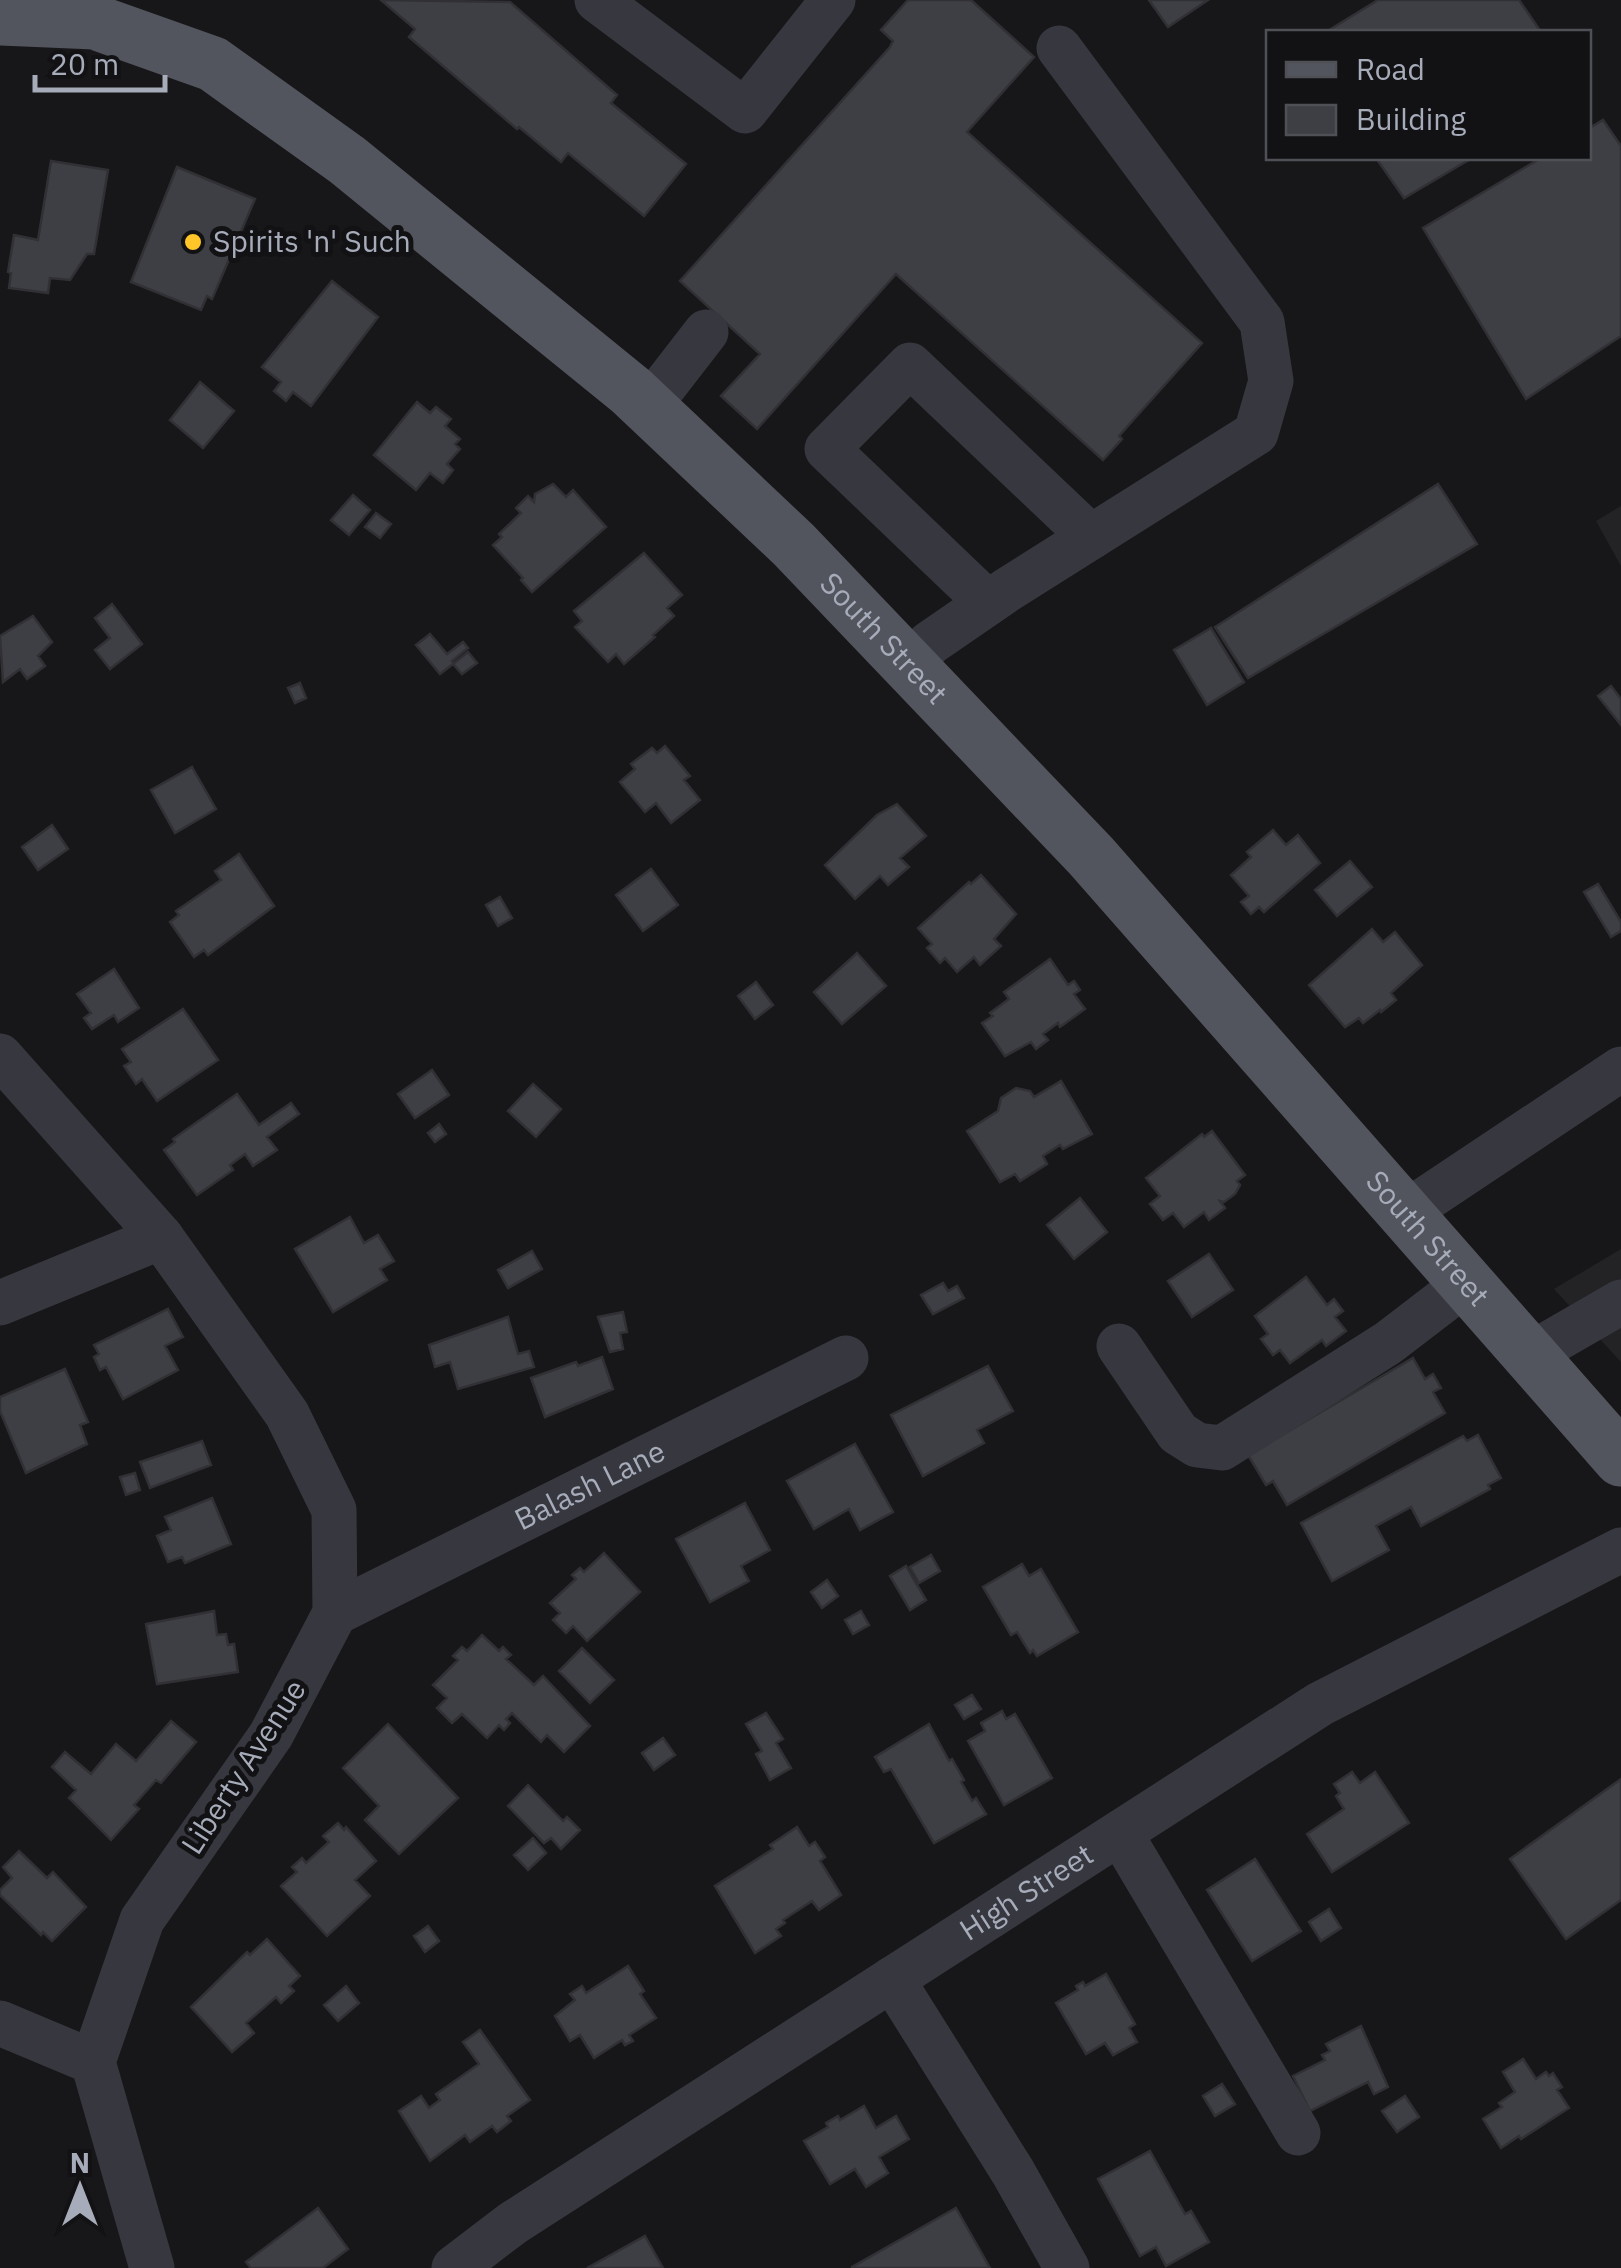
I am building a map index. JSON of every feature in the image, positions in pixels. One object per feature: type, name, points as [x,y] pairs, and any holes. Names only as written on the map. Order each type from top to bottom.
[{"type":"main road","name":"South Street","points":[[0,18],[103,11],[213,64],[348,160],[644,404],[794,545],[1091,856],[1621,1459]]},
{"type":"street","points":[[597,0],[745,111],[834,0]]},
{"type":"street","points":[[908,665],[930,643],[988,603],[1256,433],[1271,380],[1262,322],[1059,48]]},
{"type":"street","points":[[644,404],[665,385],[706,332]]},
{"type":"street","points":[[988,603],[827,450],[910,364],[1091,537]]},
{"type":"street","name":"Liberty Avenue","points":[[0,1056],[161,1237],[287,1414],[334,1510],[335,1614],[272,1735],[142,1920],[93,2062]]},
{"type":"street","points":[[1405,1213],[1621,1069]]},
{"type":"street","points":[[0,1303],[161,1237]]},
{"type":"street","points":[[1118,1346],[1178,1433],[1197,1445],[1222,1448],[1388,1344],[1465,1284]]},
{"type":"street","points":[[1530,1355],[1621,1302]]},
{"type":"street","name":"Balash Lane","points":[[335,1614],[846,1358]]},
{"type":"street","name":"High Street","points":[[454,2268],[513,2223],[1320,1704],[1621,1550]]},
{"type":"street","points":[[1120,1832],[1298,2133]]},
{"type":"street","points":[[892,1979],[1068,2268]]},
{"type":"street","points":[[0,2023],[93,2062],[152,2268]]},
{"type":"shaded area","points":[[1621,506],[1621,566],[1596,521]]},
{"type":"shaded area","points":[[1621,1249],[1621,1362],[1554,1289]]},
{"type":"building","points":[[381,0],[510,2],[617,95],[611,103],[686,164],[644,216],[568,153],[561,162],[517,129],[409,37],[415,29]]},
{"type":"building","points":[[908,0],[971,0],[1034,57],[967,132],[1202,343],[1119,436],[1122,439],[1103,460],[896,274],[757,429],[721,396],[760,354],[680,281],[890,47],[893,41],[881,30]]},
{"type":"building","points":[[1149,0],[1208,0],[1168,27]]},
{"type":"building","points":[[1378,0],[1519,0],[1540,30],[1329,30]]},
{"type":"building","points":[[1603,120],[1621,146],[1621,336],[1526,399],[1423,228],[1538,160],[1591,160],[1591,127]]},
{"type":"building","points":[[1377,160],[1469,160],[1404,198]]},
{"type":"building","points":[[51,161],[108,170],[94,254],[87,254],[70,280],[50,278],[48,293],[9,288],[14,235],[38,240]]},
{"type":"building","name":"Spirits 'n' Such","points":[[177,167],[255,199],[212,299],[207,296],[201,310],[131,282]]},
{"type":"building","points":[[332,281],[378,317],[311,406],[293,392],[286,401],[274,391],[281,382],[262,367]]},
{"type":"building","points":[[200,382],[234,411],[203,448],[170,420]]},
{"type":"building","points":[[417,402],[430,413],[436,407],[451,419],[445,426],[460,439],[455,444],[460,449],[447,464],[453,470],[443,483],[430,473],[416,490],[374,455]]},
{"type":"building","points":[[553,484],[566,497],[573,490],[606,527],[532,592],[493,545],[521,513],[516,508],[528,496],[534,502],[535,494]]},
{"type":"building","points":[[1438,484],[1477,544],[1248,678],[1215,627]]},
{"type":"building","points":[[353,495],[370,510],[349,535],[331,520]]},
{"type":"building","points":[[376,513],[391,524],[380,538],[365,527]]},
{"type":"building","points":[[644,553],[682,595],[667,608],[674,616],[655,637],[624,664],[616,654],[608,662],[575,627],[582,621],[574,611]]},
{"type":"building","points":[[112,604],[142,644],[110,669],[95,650],[110,638],[95,618]]},
{"type":"building","points":[[33,616],[52,642],[38,656],[45,666],[27,679],[20,669],[3,682],[0,636]]},
{"type":"building","points":[[1211,628],[1244,682],[1207,705],[1174,650]]},
{"type":"building","points":[[430,634],[447,654],[463,642],[468,648],[454,663],[468,652],[477,663],[462,674],[453,664],[440,674],[416,645]]},
{"type":"building","points":[[300,683],[306,698],[295,703],[288,688]]},
{"type":"building","points":[[1611,686],[1621,699],[1621,725],[1598,696]]},
{"type":"building","points":[[665,746],[690,776],[684,780],[700,800],[671,823],[656,803],[645,812],[620,782],[635,769],[631,764],[652,748],[657,753]]},
{"type":"building","points":[[192,767],[216,809],[175,833],[151,790]]},
{"type":"building","points":[[897,804],[926,836],[900,858],[909,867],[888,885],[880,876],[855,899],[825,865],[877,815]]},
{"type":"building","points":[[52,825],[68,849],[38,870],[22,847]]},
{"type":"building","points":[[1273,830],[1286,845],[1298,835],[1320,863],[1264,912],[1259,907],[1251,914],[1241,902],[1249,896],[1231,875],[1251,857],[1247,852]]},
{"type":"building","points":[[239,854],[274,906],[208,955],[204,950],[194,957],[170,922],[179,915],[176,911],[221,880],[215,871]]},
{"type":"building","points":[[1350,861],[1372,887],[1337,916],[1315,890]]},
{"type":"building","points":[[651,869],[678,905],[643,931],[616,895]]},
{"type":"building","points":[[981,875],[1016,914],[994,939],[1001,946],[980,965],[974,957],[957,972],[945,958],[940,963],[927,948],[932,944],[918,928]]},
{"type":"building","points":[[1598,884],[1621,922],[1621,931],[1611,937],[1584,892]]},
{"type":"building","points":[[500,897],[512,918],[498,926],[486,905]]},
{"type":"building","points":[[1372,929],[1383,942],[1395,932],[1422,965],[1391,993],[1396,1000],[1363,1023],[1359,1018],[1345,1027],[1309,985]]},
{"type":"building","points":[[857,953],[886,986],[842,1024],[814,992]]},
{"type":"building","points":[[1050,959],[1068,985],[1074,981],[1080,990],[1074,994],[1085,1009],[1043,1034],[1048,1040],[1036,1049],[1031,1042],[1005,1056],[982,1023],[1009,999],[1004,992]]},
{"type":"building","points":[[114,969],[139,1008],[118,1022],[114,1015],[92,1029],[84,1018],[91,1013],[77,994]]},
{"type":"building","points":[[756,982],[773,1005],[755,1019],[738,996]]},
{"type":"building","points":[[183,1009],[218,1060],[157,1101],[142,1079],[136,1084],[124,1066],[131,1062],[122,1049]]},
{"type":"building","points":[[432,1070],[449,1095],[415,1118],[398,1094]]},
{"type":"building","points":[[1061,1081],[1092,1134],[1063,1149],[1060,1145],[1043,1156],[1047,1164],[1020,1181],[1015,1174],[1000,1182],[967,1131],[998,1111],[1001,1098],[1016,1088],[1030,1091],[1034,1097]]},
{"type":"building","points":[[533,1084],[561,1109],[536,1137],[508,1111]]},
{"type":"building","points":[[237,1094],[259,1125],[291,1103],[299,1114],[267,1137],[277,1150],[253,1166],[245,1154],[230,1165],[233,1170],[197,1195],[164,1150],[175,1142],[173,1139]]},
{"type":"building","points":[[439,1124],[446,1134],[435,1142],[428,1133]]},
{"type":"building","points":[[1212,1131],[1245,1175],[1237,1181],[1240,1185],[1235,1194],[1220,1201],[1225,1208],[1209,1220],[1204,1212],[1184,1227],[1173,1213],[1163,1220],[1150,1204],[1160,1196],[1146,1178],[1202,1134],[1204,1137]]},
{"type":"building","points":[[1080,1198],[1107,1232],[1074,1259],[1047,1225]]},
{"type":"building","points":[[350,1217],[364,1243],[378,1235],[394,1261],[380,1269],[387,1280],[333,1312],[295,1249]]},
{"type":"building","points":[[532,1251],[542,1269],[508,1288],[498,1270]]},
{"type":"building","points":[[1209,1254],[1233,1290],[1192,1317],[1168,1281]]},
{"type":"building","points":[[1306,1277],[1327,1305],[1334,1299],[1343,1311],[1335,1317],[1346,1331],[1326,1346],[1322,1340],[1290,1363],[1280,1350],[1273,1355],[1261,1339],[1268,1334],[1255,1316]]},
{"type":"building","points":[[943,1283],[948,1291],[957,1286],[964,1298],[933,1314],[921,1295]]},
{"type":"building","points":[[168,1309],[183,1337],[165,1346],[178,1370],[123,1399],[106,1367],[100,1370],[94,1345]]},
{"type":"building","points":[[623,1312],[627,1332],[620,1333],[623,1349],[610,1352],[598,1317]]},
{"type":"building","points":[[508,1317],[518,1354],[529,1351],[534,1367],[458,1389],[450,1362],[435,1367],[429,1345]]},
{"type":"building","points":[[602,1357],[613,1389],[545,1417],[531,1378]]},
{"type":"building","points":[[1413,1358],[1425,1379],[1433,1374],[1441,1388],[1433,1392],[1445,1413],[1287,1505],[1273,1481],[1266,1485],[1248,1455]]},
{"type":"building","points":[[988,1366],[1013,1411],[977,1430],[984,1443],[923,1476],[891,1415]]},
{"type":"building","points":[[65,1369],[88,1422],[80,1425],[87,1444],[26,1473],[0,1411],[0,1397]]},
{"type":"building","points":[[1478,1435],[1501,1478],[1488,1485],[1490,1489],[1421,1526],[1411,1507],[1376,1526],[1389,1550],[1332,1581],[1301,1523],[1463,1436],[1467,1441]]},
{"type":"building","points":[[202,1441],[211,1465],[150,1488],[140,1462]]},
{"type":"building","points":[[855,1444],[893,1512],[860,1530],[849,1509],[814,1529],[787,1481]]},
{"type":"building","points":[[135,1473],[140,1490],[126,1495],[120,1477]]},
{"type":"building","points":[[212,1498],[231,1544],[185,1563],[182,1557],[168,1562],[157,1536],[171,1530],[165,1517]]},
{"type":"building","points":[[745,1503],[770,1550],[741,1566],[749,1581],[710,1602],[676,1539]]},
{"type":"building","points":[[604,1553],[640,1592],[587,1641],[573,1626],[566,1633],[553,1620],[560,1613],[550,1603],[576,1579],[572,1575],[580,1568],[584,1572]]},
{"type":"building","points":[[931,1555],[940,1571],[919,1583],[910,1567]]},
{"type":"building","points":[[1022,1564],[1029,1576],[1041,1569],[1078,1632],[1037,1656],[1033,1650],[1030,1653],[1017,1632],[1011,1635],[983,1587]]},
{"type":"building","points":[[906,1566],[926,1600],[910,1610],[890,1576]]},
{"type":"building","points":[[827,1580],[838,1596],[822,1608],[811,1592]]},
{"type":"building","points":[[214,1611],[217,1635],[226,1634],[228,1645],[234,1644],[238,1672],[157,1684],[146,1624]]},
{"type":"building","points":[[861,1611],[869,1625],[853,1634],[845,1620]]},
{"type":"building","points":[[482,1635],[499,1651],[503,1647],[511,1655],[506,1659],[534,1685],[543,1676],[590,1726],[564,1752],[547,1735],[541,1742],[512,1713],[504,1730],[499,1725],[487,1738],[462,1714],[452,1723],[437,1708],[447,1698],[433,1685],[458,1660],[453,1656],[462,1647],[467,1651]]},
{"type":"building","points":[[582,1648],[614,1680],[590,1703],[559,1671]]},
{"type":"building","points":[[972,1695],[981,1709],[964,1719],[955,1705]]},
{"type":"building","points":[[1002,1711],[1006,1719],[1015,1714],[1052,1778],[1004,1805],[968,1741],[985,1731],[981,1723]]},
{"type":"building","points":[[766,1713],[783,1739],[776,1743],[791,1768],[770,1780],[756,1754],[762,1751],[746,1724]]},
{"type":"building","points":[[171,1721],[196,1742],[161,1783],[156,1780],[134,1805],[139,1809],[111,1840],[69,1798],[76,1790],[52,1767],[65,1752],[91,1774],[116,1744],[136,1761]]},
{"type":"building","points":[[388,1724],[458,1798],[399,1854],[365,1820],[379,1806],[343,1768]]},
{"type":"building","points":[[929,1724],[964,1780],[961,1782],[972,1801],[976,1798],[986,1814],[934,1843],[891,1769],[884,1772],[875,1757]]},
{"type":"building","points":[[663,1738],[675,1755],[654,1770],[642,1753]]},
{"type":"building","points":[[1352,1772],[1360,1783],[1375,1772],[1409,1823],[1332,1872],[1307,1834],[1344,1809],[1334,1784]]},
{"type":"building","points":[[1621,1779],[1621,1900],[1566,1939],[1510,1859]]},
{"type":"building","points":[[528,1785],[563,1821],[567,1817],[580,1830],[561,1849],[551,1838],[544,1843],[508,1806]]},
{"type":"building","points":[[338,1823],[376,1861],[355,1880],[370,1896],[327,1936],[281,1886],[297,1872],[292,1867],[302,1858],[306,1863],[329,1842],[323,1836]]},
{"type":"building","points":[[797,1827],[809,1846],[815,1842],[825,1857],[820,1861],[841,1895],[819,1910],[812,1901],[783,1920],[785,1923],[776,1929],[781,1936],[755,1953],[715,1886],[773,1849],[770,1845]]},
{"type":"building","points":[[533,1838],[546,1853],[528,1870],[514,1855]]},
{"type":"building","points":[[19,1851],[47,1878],[53,1872],[86,1907],[52,1941],[0,1895],[12,1878],[3,1867]]},
{"type":"building","points":[[1255,1859],[1301,1931],[1252,1961],[1207,1890]]},
{"type":"building","points":[[1329,1909],[1341,1928],[1321,1941],[1309,1922]]},
{"type":"building","points":[[428,1926],[439,1941],[425,1952],[414,1936]]},
{"type":"building","points":[[267,1939],[300,1976],[289,1986],[294,1991],[281,2003],[276,1997],[246,2023],[254,2033],[232,2052],[191,2007],[247,1952],[250,1955]]},
{"type":"building","points":[[628,1966],[656,2018],[629,2035],[633,2041],[625,2045],[622,2040],[594,2058],[580,2035],[570,2041],[555,2016],[575,2000],[570,1994],[582,1986],[586,1993]]},
{"type":"building","points":[[1106,1974],[1135,2024],[1129,2028],[1137,2042],[1113,2055],[1105,2043],[1086,2054],[1056,2003],[1078,1990],[1076,1986],[1083,1982],[1085,1986]]},
{"type":"building","points":[[346,1986],[359,2003],[338,2021],[324,2005]]},
{"type":"building","points":[[1361,2026],[1388,2087],[1374,2094],[1368,2082],[1310,2111],[1293,2076],[1325,2060],[1322,2055],[1330,2051],[1326,2044]]},
{"type":"building","points":[[480,2030],[530,2100],[507,2116],[511,2121],[497,2132],[492,2126],[470,2142],[465,2135],[430,2161],[399,2111],[421,2096],[429,2108],[440,2100],[436,2094],[479,2064],[463,2042]]},
{"type":"building","points":[[1523,2059],[1536,2079],[1546,2072],[1549,2076],[1553,2073],[1562,2087],[1557,2090],[1569,2108],[1501,2148],[1483,2119],[1502,2107],[1499,2103],[1515,2092],[1503,2072]]},
{"type":"building","points":[[1222,2084],[1235,2104],[1215,2116],[1203,2096]]},
{"type":"building","points":[[1405,2096],[1419,2117],[1397,2132],[1382,2111]]},
{"type":"building","points":[[864,2106],[876,2128],[896,2116],[909,2139],[879,2157],[888,2173],[866,2187],[855,2169],[830,2184],[804,2141],[838,2116],[840,2120]]},
{"type":"building","points":[[1150,2151],[1185,2214],[1191,2211],[1209,2242],[1166,2266],[1156,2247],[1140,2256],[1098,2179]]},
{"type":"building","points":[[318,2208],[348,2249],[323,2268],[251,2268],[246,2262]]},
{"type":"building","points":[[956,2208],[990,2268],[852,2268],[852,2267]]},
{"type":"building","points":[[645,2236],[663,2268],[587,2268]]},
{"type":"place","name":"Spirits 'n' Such","points":[[193,242]]}]
